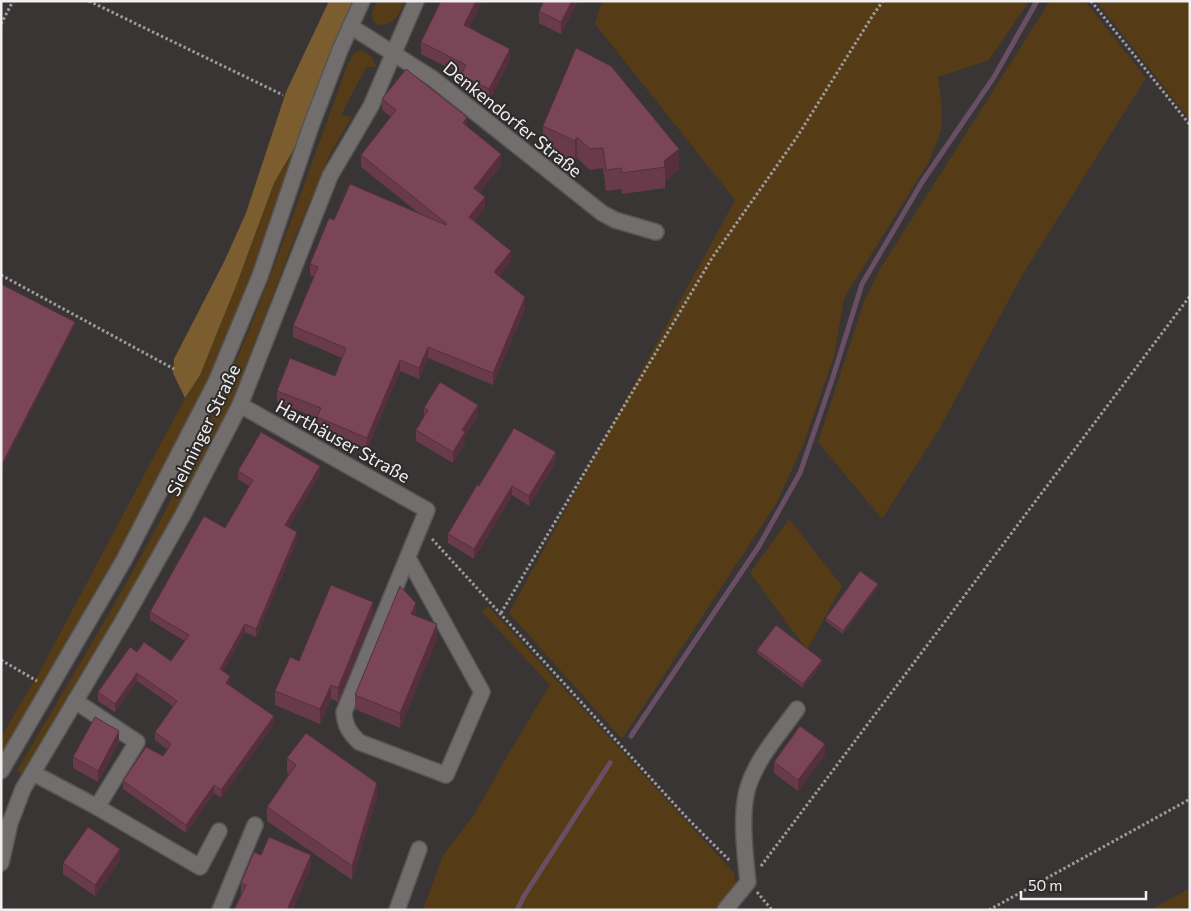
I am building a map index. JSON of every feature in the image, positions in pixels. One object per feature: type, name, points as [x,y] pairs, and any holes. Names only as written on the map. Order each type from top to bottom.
[{"type":"street","name":"Sielminger Straße","points":[[1,771],[124,560],[216,382],[256,286],[311,126],[350,26],[362,1]]},
{"type":"street","name":"Sielminger Straße","points":[[1,863],[10,823],[23,789],[127,614],[179,522],[240,405],[330,176],[370,106],[416,1]]},
{"type":"street","name":"Denkendorfer Straße","points":[[350,26],[438,83],[588,203],[615,220],[656,232]]},
{"type":"street","name":"Harthäuser Straße","points":[[240,405],[428,510],[408,558]]},
{"type":"street","points":[[408,558],[482,692],[446,775],[359,742],[349,733],[345,723],[344,712],[408,558]]},
{"type":"street","points":[[75,701],[137,742],[96,807]]},
{"type":"street","points":[[725,910],[748,882],[744,824],[748,788],[754,771],[797,709]]},
{"type":"street","points":[[32,774],[96,807],[200,867],[219,831]]},
{"type":"street","points":[[220,910],[255,824]]},
{"type":"street","points":[[397,910],[420,849]]},
{"type":"path","points":[[1,24],[13,1]]},
{"type":"path","points":[[89,1],[283,95]]},
{"type":"path","points":[[501,613],[712,258],[797,137],[883,1]]},
{"type":"path","points":[[1091,1],[1190,125]]},
{"type":"path","points":[[1,274],[174,369]]},
{"type":"path","points":[[748,882],[1190,296]]},
{"type":"path","points":[[430,537],[772,910]]},
{"type":"path","points":[[1,660],[49,688]]},
{"type":"path","points":[[989,910],[1190,799]]},
{"type":"shaded area","points":[[329,1],[356,1],[336,42],[296,145],[274,183],[236,286],[200,375],[185,398],[173,373],[174,359],[224,262],[246,213],[286,92]]},
{"type":"shaded area","points":[[377,1],[405,1],[393,21],[379,25],[373,21],[372,13]]},
{"type":"shaded area","points":[[602,1],[1029,1],[989,60],[938,77],[942,108],[941,131],[928,163],[844,298],[834,356],[803,445],[777,502],[622,739],[509,613],[735,200],[595,24]]},
{"type":"shaded area","points":[[1050,1],[1085,1],[1146,78],[1021,277],[940,428],[882,519],[818,442],[864,302],[880,269]]},
{"type":"shaded area","points":[[1096,1],[1190,1],[1190,120]]},
{"type":"shaded area","points":[[361,50],[371,57],[376,67],[366,67],[341,115],[352,117],[330,154],[295,237],[232,403],[214,441],[110,630],[24,776],[17,771],[143,552],[190,463],[249,331],[347,66],[354,53]]},
{"type":"shaded area","points":[[296,145],[271,221],[242,296],[178,444],[92,601],[1,756],[1,737],[40,671],[185,398],[200,375],[236,286],[274,183]]},
{"type":"shaded area","points":[[789,519],[842,586],[807,650],[750,573]]},
{"type":"shaded area","points":[[488,606],[734,873],[736,886],[720,910],[423,910],[443,855],[474,815],[550,685],[482,612]]},
{"type":"shaded area","points":[[1190,888],[1190,910],[1151,910]]},
{"type":"building","points":[[441,1],[476,1],[464,25],[510,49],[489,89],[461,75],[466,65],[421,42]]},
{"type":"building","points":[[544,1],[572,1],[561,22],[539,11]]},
{"type":"building","points":[[576,48],[611,66],[679,149],[664,161],[665,167],[622,173],[621,168],[606,170],[603,148],[590,149],[577,137],[575,141],[543,126]]},
{"type":"building","points":[[406,69],[467,117],[463,123],[501,154],[474,188],[485,197],[469,217],[511,251],[494,272],[525,297],[493,373],[428,347],[419,368],[400,360],[367,438],[317,417],[321,408],[277,391],[290,358],[335,376],[346,348],[293,326],[318,267],[310,264],[329,218],[334,220],[350,184],[447,224],[361,155],[396,110],[382,99]]},
{"type":"building","points":[[1,284],[75,322],[1,466]]},
{"type":"building","points":[[440,382],[478,405],[462,430],[465,432],[453,452],[416,430],[428,410],[424,408]]},
{"type":"building","points":[[514,428],[556,452],[529,496],[512,486],[474,549],[448,534]]},
{"type":"building","points":[[261,432],[320,466],[285,525],[297,532],[256,629],[245,624],[220,669],[230,676],[226,683],[274,716],[221,790],[214,785],[186,825],[123,781],[146,747],[163,756],[171,744],[155,732],[177,701],[137,673],[115,704],[98,692],[130,647],[137,652],[144,642],[171,661],[189,635],[150,612],[204,516],[225,528],[253,480],[238,471]]},
{"type":"building","points":[[860,571],[878,584],[843,631],[826,618]]},
{"type":"building","points":[[331,585],[373,602],[338,688],[331,685],[320,709],[275,691],[290,657],[299,661]]},
{"type":"building","points":[[400,586],[416,603],[411,614],[437,624],[400,713],[355,695]]},
{"type":"building","points":[[776,625],[822,660],[803,684],[757,650]]},
{"type":"building","points":[[95,717],[119,731],[98,771],[73,757]]},
{"type":"building","points":[[800,726],[825,744],[798,780],[774,762]]},
{"type":"building","points":[[306,733],[377,783],[352,866],[267,807],[296,765],[287,758]]},
{"type":"building","points":[[88,827],[120,849],[95,885],[63,863]]},
{"type":"building","points":[[269,837],[311,855],[287,910],[234,910],[246,885],[241,883],[254,852],[261,855]]},
{"type":"waterway","points":[[631,736],[759,546],[800,473],[862,284],[922,182],[994,77],[1037,1]]},
{"type":"waterway","points":[[517,910],[524,896],[610,763]]}]
